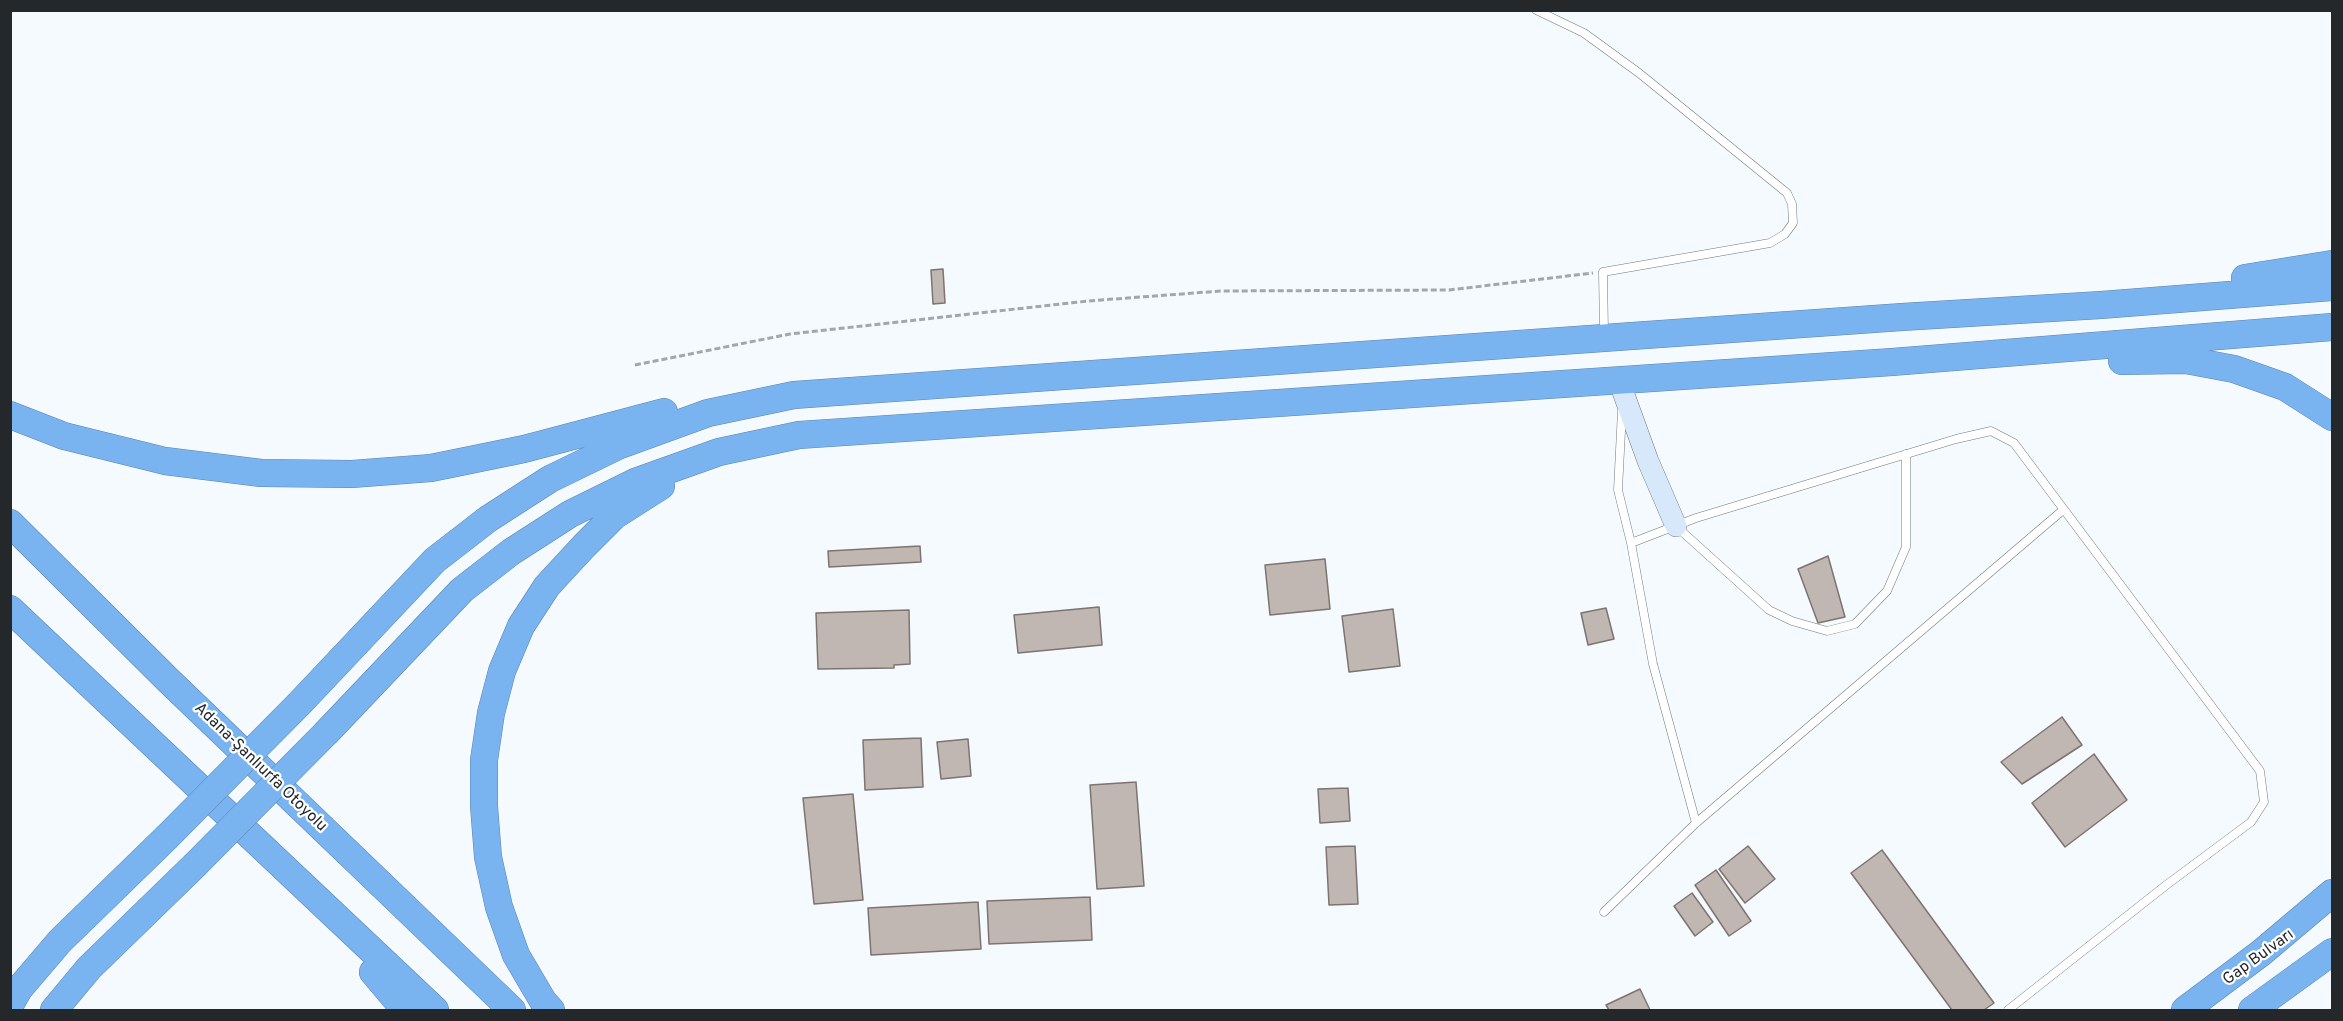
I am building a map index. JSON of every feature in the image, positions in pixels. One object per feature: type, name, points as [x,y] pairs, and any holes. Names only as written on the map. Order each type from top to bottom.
[{"type":"highway","points":[[1902,317],[2099,297],[2332,264]]},
{"type":"highway","points":[[10,1005],[19,989],[60,941],[166,838],[298,704],[435,560],[488,519],[550,479],[620,445],[708,413],[794,395],[2332,287]]},
{"type":"highway","points":[[54,1011],[89,968],[327,732],[462,590],[511,552],[570,514],[635,482],[719,452],[800,435],[1624,386],[2332,327]]},
{"type":"highway","points":[[1892,362],[2186,360],[2234,369],[2285,387],[2332,417]]},
{"type":"highway","points":[[10,415],[64,436],[165,461],[261,473],[352,474],[431,468],[501,454],[703,402],[793,389],[936,385]]},
{"type":"highway","points":[[551,1011],[516,955],[499,907],[488,857],[484,806],[484,760],[491,712],[502,672],[521,626],[548,586],[614,516],[652,490],[691,471],[736,457],[798,443],[939,425]]},
{"type":"highway","name":"Adana-Şanlıurfa Otoyolu","points":[[10,523],[167,679],[512,1011]]},
{"type":"highway","points":[[10,609],[435,1011]]},
{"type":"highway","points":[[127,720],[306,900],[382,981],[405,1011]]},
{"type":"highway","points":[[2186,1011],[2332,893]]},
{"type":"highway","name":"Gap Bulvarı","points":[[2186,1011],[2332,905]]},
{"type":"highway","points":[[2252,1011],[2332,952]]},
{"type":"highway","points":[[2257,1011],[2332,960]]},
{"type":"street","points":[[1624,386],[1648,461],[1676,526]]},
{"type":"lane","points":[[1536,10],[1584,33],[1639,73],[1786,193],[1792,204],[1793,223],[1785,234],[1770,243],[1603,272],[1604,338]]},
{"type":"lane","points":[[1624,386],[1618,490],[1631,543],[1653,664],[1696,823]]},
{"type":"lane","points":[[1631,543],[1676,526],[1956,439],[1991,431],[2014,443],[2260,771],[2264,802],[2251,822],[2165,885],[2008,1011]]},
{"type":"lane","points":[[1676,526],[1769,610],[1792,621],[1827,631],[1855,624],[1887,591],[1906,547],[1906,454]]},
{"type":"lane","points":[[1605,912],[1696,823],[2063,510]]},
{"type":"path","points":[[635,365],[790,334],[1088,301],[1221,291],[1449,290],[1603,272]]},
{"type":"building","points":[[943,269],[945,303],[933,304],[931,270]]},
{"type":"building","points":[[920,546],[921,562],[829,567],[828,551]]},
{"type":"building","points":[[1828,556],[1845,617],[1818,623],[1798,569]]},
{"type":"building","points":[[1325,559],[1330,609],[1270,615],[1265,565]]},
{"type":"building","points":[[1099,607],[1102,645],[1018,653],[1014,615]]},
{"type":"building","points":[[1606,608],[1614,639],[1588,645],[1581,613]]},
{"type":"building","points":[[1393,609],[1400,666],[1349,672],[1342,616]]},
{"type":"building","points":[[909,610],[910,664],[894,665],[894,668],[818,669],[816,613]]},
{"type":"building","points":[[2062,717],[2082,745],[2022,784],[2001,762]]},
{"type":"building","points":[[921,738],[923,787],[865,790],[863,740]]},
{"type":"building","points":[[968,739],[971,776],[941,779],[937,742]]},
{"type":"building","points":[[2094,754],[2127,800],[2065,847],[2032,803]]},
{"type":"building","points":[[1136,782],[1144,886],[1097,889],[1090,785]]},
{"type":"building","points":[[1348,788],[1350,821],[1320,823],[1318,789]]},
{"type":"building","points":[[853,794],[863,900],[814,904],[803,798]]},
{"type":"building","points":[[1355,846],[1358,904],[1329,905],[1326,847]]},
{"type":"building","points":[[1748,846],[1775,879],[1745,903],[1719,869]]},
{"type":"building","points":[[1882,850],[1994,1003],[1984,1010],[1952,1010],[1851,873]]},
{"type":"building","points":[[1716,870],[1751,921],[1729,936],[1695,885]]},
{"type":"building","points":[[1692,893],[1713,922],[1695,936],[1674,906]]},
{"type":"building","points":[[1090,897],[1092,940],[989,944],[987,901]]},
{"type":"building","points":[[978,902],[981,949],[871,955],[868,908]]},
{"type":"building","points":[[1640,989],[1650,1010],[1609,1010],[1606,1005]]}]
